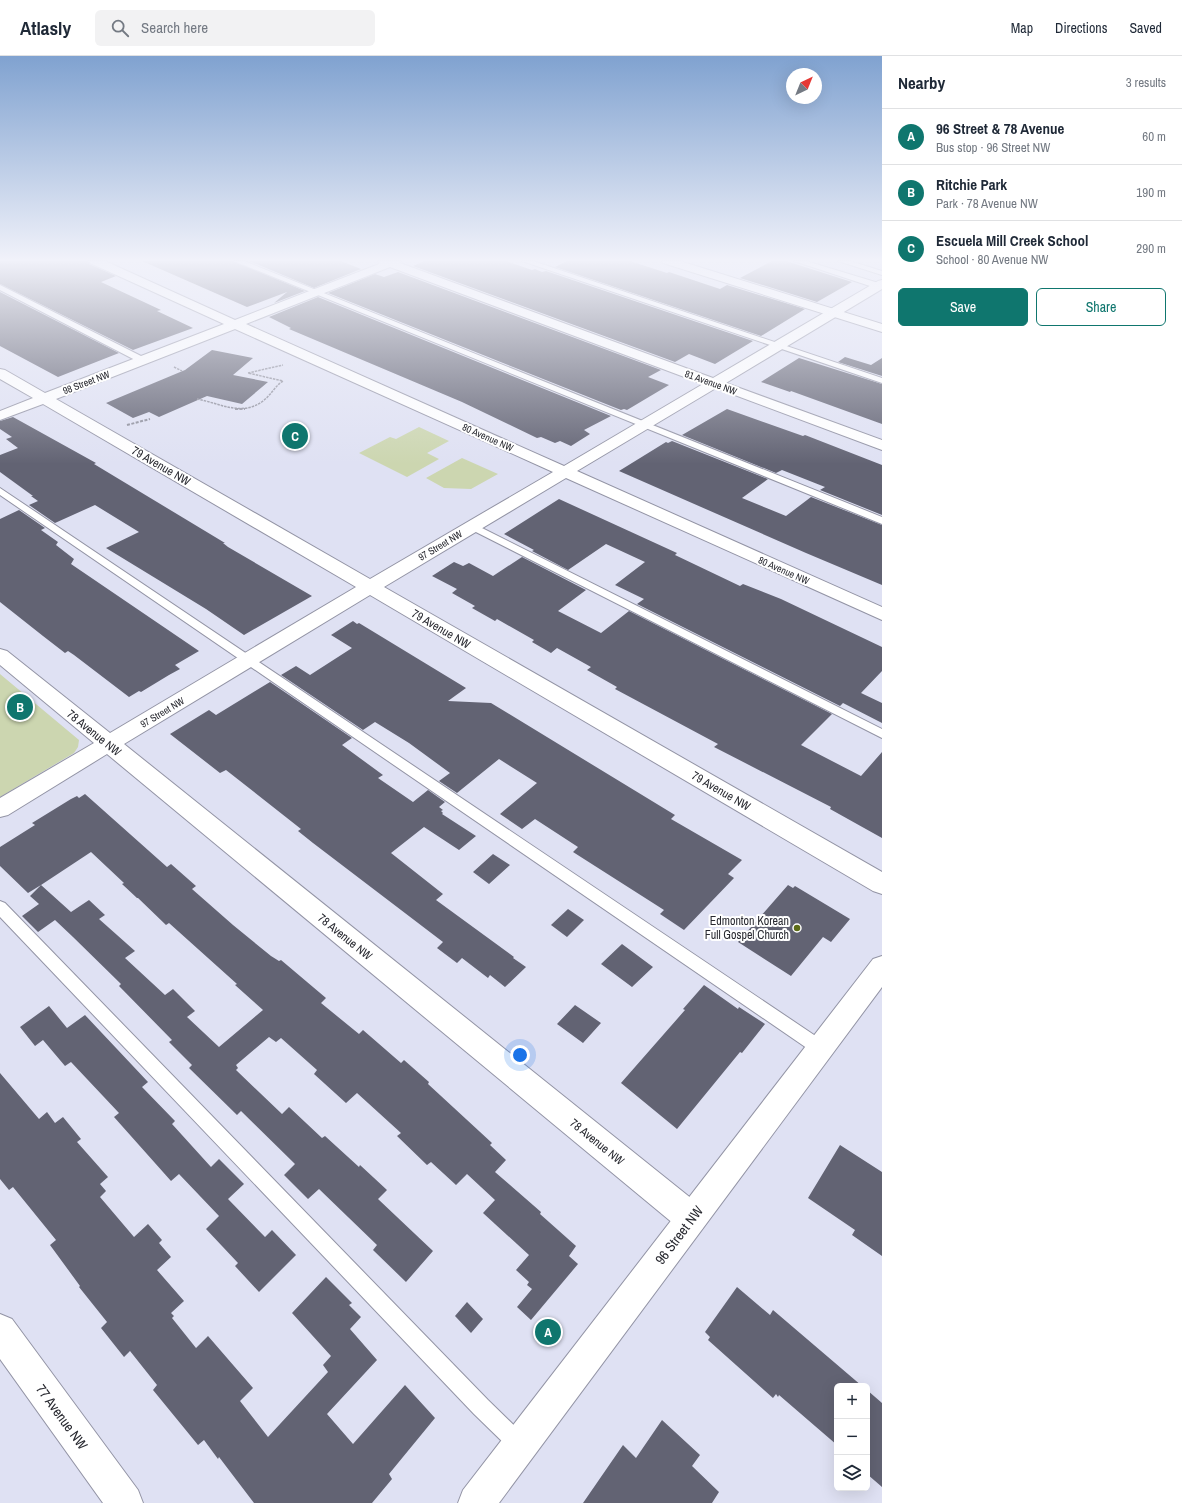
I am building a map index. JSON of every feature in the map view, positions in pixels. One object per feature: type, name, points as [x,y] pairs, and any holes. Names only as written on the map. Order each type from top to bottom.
[{"type":"street","name":"98 Street NW","points":[[0,416],[223,329]]},
{"type":"street","name":"80 Avenue NW","points":[[245,329],[882,614]]},
{"type":"street","name":"81 Avenue NW","points":[[568,329],[882,445]]},
{"type":"street","name":"97 Street NW","points":[[0,809],[247,660],[806,329]]},
{"type":"street","name":"79 Avenue NW","points":[[0,374],[882,884]]},
{"type":"street","name":"78 Avenue NW","points":[[0,656],[691,1218]]},
{"type":"street","name":"96 Street NW","points":[[476,1503],[882,967]]},
{"type":"street","name":"77 Avenue NW","points":[[0,1331],[125,1503]]},
{"type":"lane","points":[[81,329],[142,360]]},
{"type":"lane","points":[[404,329],[882,521]]},
{"type":"lane","points":[[725,329],[882,381]]},
{"type":"lane","points":[[0,491],[820,1048]]},
{"type":"lane","points":[[472,526],[882,734]]},
{"type":"lane","points":[[0,907],[481,1407],[520,1445]]},
{"type":"path","points":[[197,399],[206,400],[227,408],[238,409],[252,407],[267,398],[273,388],[283,381],[248,373],[287,364]]},
{"type":"path","points":[[126,425],[150,419]]},
{"type":"green space","points":[[419,427],[449,441],[427,453],[439,459],[407,477],[359,453],[390,437],[396,439]]},
{"type":"green space","points":[[462,458],[498,474],[471,489],[444,488],[426,478]]},
{"type":"green space","points":[[0,674],[79,740],[78,747],[74,753],[0,797]]},
{"type":"building","points":[[0,329],[71,329],[119,353],[58,377],[0,346]]},
{"type":"building","points":[[90,329],[192,329],[133,350]]},
{"type":"building","points":[[289,329],[396,329],[611,416],[584,430],[590,434],[571,446],[560,441],[555,443],[541,437],[537,438],[462,402]]},
{"type":"building","points":[[417,329],[550,329],[661,370],[648,377],[669,385],[627,410],[621,410]]},
{"type":"building","points":[[584,329],[716,329],[753,341],[715,364],[689,354],[675,362]]},
{"type":"building","points":[[739,329],[773,329],[761,336]]},
{"type":"building","points":[[212,350],[253,358],[233,375],[268,382],[242,404],[207,396],[159,417],[149,412],[133,418],[106,403],[185,370]]},
{"type":"building","points":[[845,357],[871,365],[882,358],[882,376],[838,362]]},
{"type":"building","points":[[799,358],[882,384],[882,424],[791,391],[790,392],[761,382]]},
{"type":"building","points":[[727,409],[803,436],[805,435],[882,465],[882,515],[820,490],[825,487],[782,470],[776,473],[682,435]]},
{"type":"building","points":[[13,417],[96,463],[94,464],[225,543],[223,543],[228,547],[312,596],[244,635],[206,609],[106,548],[139,532],[95,505],[55,523],[29,505],[38,501],[31,496],[33,496],[0,472],[0,455],[18,448],[6,439],[12,437],[0,429],[0,421]]},
{"type":"building","points":[[672,441],[768,479],[742,498],[786,516],[811,497],[882,525],[882,585],[619,471],[666,442],[668,443]]},
{"type":"building","points":[[559,499],[677,553],[675,555],[740,586],[743,584],[781,599],[882,647],[882,671],[861,693],[882,703],[882,723],[843,703],[840,706],[637,604],[644,599],[615,585],[645,562],[606,544],[568,570],[504,534]]},
{"type":"building","points":[[19,510],[45,528],[41,530],[58,542],[56,545],[74,559],[71,564],[199,651],[175,665],[180,669],[141,692],[139,691],[129,697],[74,655],[68,651],[65,653],[43,636],[0,602],[0,519]]},
{"type":"building","points":[[522,557],[586,590],[558,611],[601,633],[629,611],[832,714],[801,745],[861,776],[882,752],[882,838],[830,809],[831,807],[714,747],[718,744],[615,689],[617,687],[587,670],[591,667],[557,648],[551,653],[532,642],[534,640],[497,619],[495,621],[472,608],[475,606],[452,593],[457,589],[432,576],[454,562],[463,566],[469,563],[493,576]]},
{"type":"building","points":[[353,621],[357,624],[359,623],[466,688],[448,701],[491,703],[675,815],[671,819],[742,860],[728,874],[734,878],[684,930],[660,914],[664,910],[573,852],[578,847],[535,819],[522,829],[500,814],[537,783],[499,759],[457,793],[439,781],[450,773],[409,743],[375,722],[363,730],[281,675],[296,666],[310,675],[352,648],[331,635]]},
{"type":"building","points":[[270,682],[352,738],[342,745],[383,775],[378,778],[413,802],[428,790],[445,802],[439,807],[443,810],[441,811],[443,813],[442,814],[476,836],[459,850],[424,827],[391,853],[443,894],[436,900],[526,967],[505,987],[490,975],[488,978],[462,958],[457,963],[437,948],[443,942],[313,843],[298,831],[301,829],[226,770],[220,773],[170,734],[209,710],[216,715]]},
{"type":"building","points":[[85,794],[167,867],[171,864],[196,886],[192,889],[233,925],[271,956],[279,961],[281,960],[326,998],[321,1003],[359,1034],[363,1030],[401,1063],[404,1060],[492,1143],[490,1145],[506,1160],[495,1172],[541,1212],[540,1214],[576,1246],[569,1256],[578,1264],[531,1320],[517,1307],[532,1289],[527,1285],[529,1282],[516,1270],[529,1255],[483,1213],[495,1200],[467,1174],[456,1185],[431,1162],[427,1165],[397,1136],[401,1133],[357,1093],[346,1103],[314,1074],[317,1070],[281,1038],[276,1042],[269,1037],[236,1065],[238,1068],[236,1070],[282,1114],[289,1107],[322,1138],[325,1136],[387,1190],[378,1199],[433,1251],[406,1282],[373,1250],[377,1245],[319,1189],[308,1199],[284,1175],[295,1164],[241,1111],[237,1115],[189,1068],[192,1065],[169,1042],[172,1040],[119,986],[121,984],[73,937],[55,920],[38,932],[22,916],[39,904],[30,896],[41,885],[28,893],[0,866],[0,847],[35,825],[32,823],[71,799],[77,796],[79,798]],"holes":[[[91,852],[124,883],[122,884],[166,925],[169,923],[237,984],[235,985],[263,1010],[219,1047],[187,1017],[195,1011],[173,989],[165,995],[125,958],[135,951],[99,919],[105,915],[89,900],[71,912],[41,885]]]},
{"type":"building","points":[[493,854],[510,865],[489,884],[473,872]]},
{"type":"building","name":"Edmonton Korean Full Gospel Church","points":[[788,885],[793,888],[795,886],[850,919],[831,942],[823,937],[791,976],[738,942]]},
{"type":"building","points":[[568,909],[584,920],[567,937],[551,925]]},
{"type":"building","points":[[622,944],[653,967],[632,987],[601,964]]},
{"type":"building","points":[[704,985],[738,1009],[739,1007],[765,1024],[677,1129],[621,1083],[685,1010],[683,1009]]},
{"type":"building","points":[[575,1005],[601,1023],[583,1043],[557,1024]]},
{"type":"building","points":[[49,1006],[67,1028],[85,1015],[148,1082],[142,1087],[175,1121],[172,1124],[211,1167],[219,1159],[244,1184],[228,1199],[265,1237],[272,1230],[296,1255],[259,1292],[235,1266],[238,1263],[206,1229],[219,1216],[179,1174],[171,1181],[114,1117],[119,1113],[71,1062],[65,1066],[43,1040],[35,1046],[20,1027]]},
{"type":"building","points":[[0,1073],[39,1119],[47,1112],[55,1123],[63,1117],[81,1139],[77,1142],[108,1177],[100,1184],[106,1191],[100,1197],[134,1237],[148,1224],[162,1240],[159,1243],[171,1257],[157,1270],[184,1301],[171,1313],[174,1316],[172,1318],[196,1348],[208,1336],[253,1388],[240,1401],[268,1437],[328,1372],[323,1365],[331,1356],[292,1313],[326,1277],[352,1303],[349,1305],[361,1317],[350,1329],[377,1360],[327,1414],[353,1444],[405,1385],[435,1418],[389,1474],[392,1479],[372,1503],[254,1503],[204,1440],[198,1445],[153,1390],[157,1385],[130,1351],[124,1357],[101,1328],[107,1322],[79,1287],[80,1286],[50,1245],[56,1240],[13,1187],[9,1190],[0,1179]]},
{"type":"building","points":[[840,1145],[882,1172],[882,1256],[852,1235],[855,1230],[808,1198]]},
{"type":"building","points":[[737,1287],[770,1315],[773,1310],[858,1383],[834,1383],[834,1442],[779,1395],[778,1397],[776,1394],[773,1398],[708,1340],[710,1337],[705,1332]]},
{"type":"building","points":[[467,1302],[483,1319],[471,1333],[455,1316]]},
{"type":"building","points":[[870,1393],[882,1403],[882,1487],[870,1477]]},
{"type":"building","points":[[662,1420],[700,1455],[692,1466],[719,1492],[712,1503],[583,1503],[623,1445],[636,1458]]},
{"type":"place","name":"Escuela Mill Creek School","points":[[295,436]]},
{"type":"place","name":"Ritchie Park","points":[[20,707]]},
{"type":"place","name":"Edmonton Korean Full Gospel Church","points":[[797,928]]},
{"type":"place","name":"96 Street & 78 Avenue","points":[[548,1332]]}]
